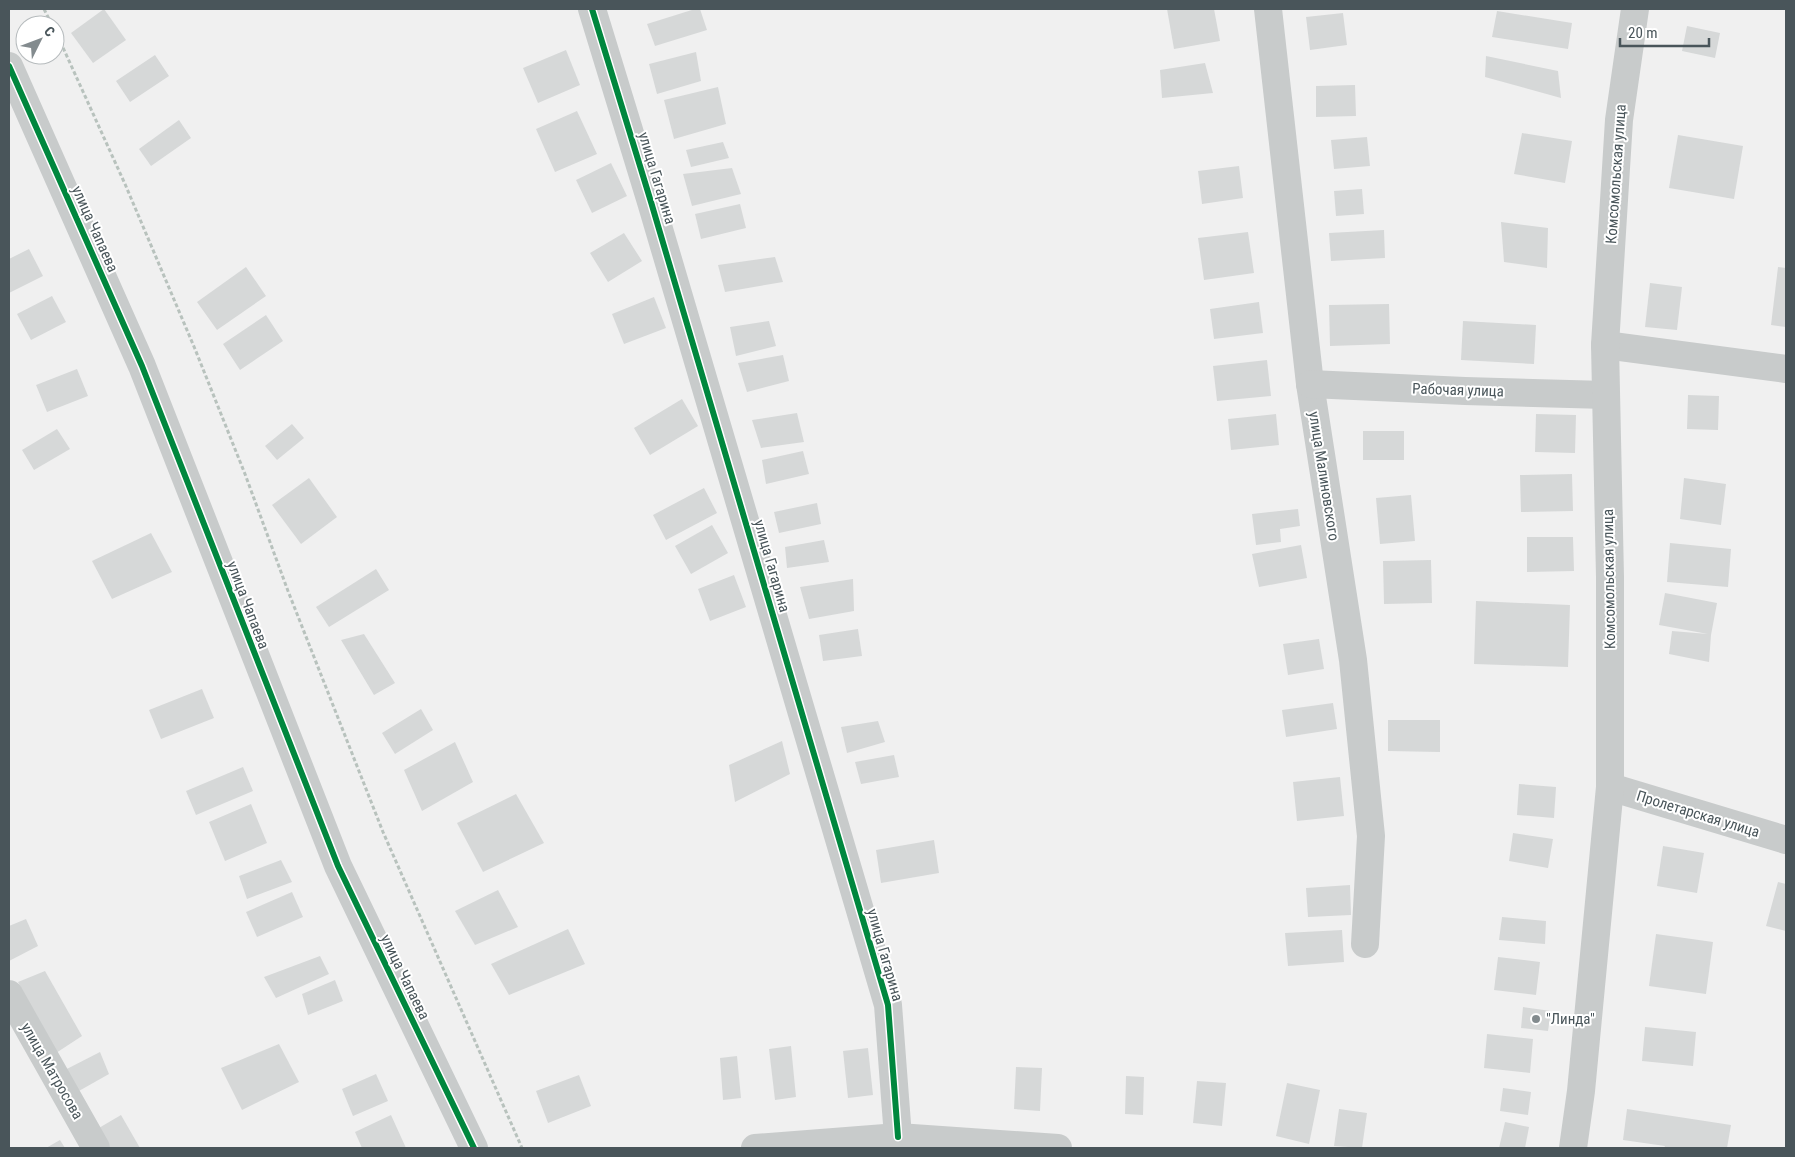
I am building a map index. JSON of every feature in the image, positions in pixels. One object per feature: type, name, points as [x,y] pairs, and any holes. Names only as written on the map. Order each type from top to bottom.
[{"type":"street","name":"улица Гагарина","points":[[592,9],[651,202],[888,1006],[898,1136]]},
{"type":"street","name":"улица Малиновского","points":[[1268,9],[1310,384],[1353,660],[1370,836],[1365,944]]},
{"type":"street","name":"Комсомольская улица","points":[[1573,1148],[1581,1091],[1610,787],[1610,577],[1605,345],[1619,120],[1635,9]]},
{"type":"street","name":"улица Чапаева","points":[[9,66],[142,366],[338,866],[474,1148]]},
{"type":"street","points":[[1605,345],[1786,369]]},
{"type":"street","name":"Рабочая улица","points":[[1310,384],[1606,395]]},
{"type":"street","name":"Пролетарская улица","points":[[1610,787],[1786,840]]},
{"type":"street","name":"улица Матросова","points":[[9,994],[96,1148]]},
{"type":"street","points":[[755,1148],[898,1136],[1058,1148]]},
{"type":"path","points":[[65,52],[125,184],[194,349],[383,832],[522,1148]]},
{"type":"building","points":[[104,9],[126,40],[93,63],[71,33]]},
{"type":"building","points":[[700,9],[707,30],[655,46],[647,24]]},
{"type":"building","points":[[1167,9],[1214,9],[1220,41],[1174,49]]},
{"type":"building","points":[[1497,11],[1572,23],[1568,49],[1492,37]]},
{"type":"building","points":[[1343,13],[1347,45],[1310,50],[1306,17]]},
{"type":"building","points":[[1687,26],[1720,33],[1715,58],[1682,51]]},
{"type":"building","points":[[566,50],[580,85],[538,103],[523,68]]},
{"type":"building","points":[[696,52],[701,81],[657,94],[649,64]]},
{"type":"building","points":[[155,55],[169,76],[130,102],[116,81]]},
{"type":"building","points":[[1486,56],[1558,71],[1561,98],[1485,77]]},
{"type":"building","points":[[1205,63],[1213,93],[1162,98],[1160,70]]},
{"type":"building","points":[[1355,85],[1356,116],[1316,117],[1316,86]]},
{"type":"building","points":[[718,87],[726,124],[674,139],[664,100]]},
{"type":"building","points":[[577,111],[597,154],[555,172],[536,129]]},
{"type":"building","points":[[179,120],[191,138],[151,166],[139,149]]},
{"type":"building","points":[[1522,133],[1572,141],[1565,183],[1514,174]]},
{"type":"building","points":[[1678,135],[1743,146],[1734,199],[1669,188]]},
{"type":"building","points":[[1367,137],[1370,166],[1334,169],[1331,140]]},
{"type":"building","points":[[723,142],[729,158],[691,167],[686,150]]},
{"type":"building","points":[[611,163],[627,196],[592,213],[576,180]]},
{"type":"building","points":[[1239,166],[1243,198],[1202,204],[1198,171]]},
{"type":"building","points":[[732,168],[741,194],[692,206],[683,174]]},
{"type":"building","points":[[1362,189],[1364,214],[1336,216],[1334,191]]},
{"type":"building","points":[[740,204],[746,228],[701,239],[695,214]]},
{"type":"building","points":[[1501,222],[1548,228],[1547,268],[1504,262]]},
{"type":"building","points":[[1384,230],[1385,258],[1331,261],[1329,233]]},
{"type":"building","points":[[1248,232],[1254,273],[1204,280],[1198,238]]},
{"type":"building","points":[[624,233],[642,261],[608,282],[590,253]]},
{"type":"building","points":[[29,249],[43,276],[9,293],[9,259]]},
{"type":"building","points":[[775,257],[783,282],[725,292],[718,265]]},
{"type":"building","points":[[246,267],[266,296],[217,330],[197,302]]},
{"type":"building","points":[[1778,267],[1786,268],[1786,327],[1771,325]]},
{"type":"building","points":[[1650,283],[1682,287],[1677,330],[1645,327]]},
{"type":"building","points":[[52,296],[66,322],[31,340],[17,314]]},
{"type":"building","points":[[654,297],[666,328],[624,344],[612,314]]},
{"type":"building","points":[[1259,302],[1263,333],[1214,339],[1210,309]]},
{"type":"building","points":[[1389,304],[1390,344],[1330,346],[1329,305]]},
{"type":"building","points":[[266,315],[283,341],[240,370],[223,344]]},
{"type":"building","points":[[769,321],[776,346],[736,356],[730,327]]},
{"type":"building","points":[[1463,321],[1536,325],[1534,364],[1461,360]]},
{"type":"building","points":[[783,355],[789,381],[747,392],[738,363]]},
{"type":"building","points":[[1267,360],[1271,396],[1217,401],[1213,366]]},
{"type":"building","points":[[77,369],[88,396],[47,412],[36,385]]},
{"type":"building","points":[[1688,395],[1719,396],[1718,430],[1687,429]]},
{"type":"building","points":[[682,399],[698,426],[650,455],[634,428]]},
{"type":"building","points":[[797,413],[804,442],[761,448],[752,420]]},
{"type":"building","points":[[1276,414],[1279,445],[1231,450],[1228,419]]},
{"type":"building","points":[[1536,414],[1576,415],[1575,453],[1535,452]]},
{"type":"building","points":[[292,424],[304,438],[277,460],[265,446]]},
{"type":"building","points":[[57,429],[70,449],[34,470],[22,450]]},
{"type":"building","points":[[1363,431],[1404,431],[1404,460],[1363,460]]},
{"type":"building","points":[[803,451],[809,474],[766,484],[762,460]]},
{"type":"building","points":[[1572,474],[1573,511],[1521,512],[1520,475]]},
{"type":"building","points":[[309,478],[337,517],[301,544],[272,505]]},
{"type":"building","points":[[1684,478],[1726,484],[1721,525],[1680,519]]},
{"type":"building","points":[[704,488],[717,513],[666,540],[653,515]]},
{"type":"building","points":[[1411,495],[1415,541],[1380,544],[1376,498]]},
{"type":"building","points":[[817,503],[821,524],[779,533],[774,512]]},
{"type":"building","points":[[1298,509],[1300,526],[1280,529],[1281,542],[1256,545],[1252,514]]},
{"type":"building","points":[[712,525],[728,553],[691,574],[675,546]]},
{"type":"building","points":[[151,533],[172,572],[112,599],[92,561]]},
{"type":"building","points":[[1527,537],[1573,537],[1574,571],[1527,572]]},
{"type":"building","points":[[824,540],[829,562],[787,568],[785,547]]},
{"type":"building","points":[[1670,543],[1731,549],[1728,587],[1667,582]]},
{"type":"building","points":[[1301,545],[1307,578],[1259,587],[1252,554]]},
{"type":"building","points":[[1431,560],[1432,603],[1384,604],[1383,561]]},
{"type":"building","points":[[376,569],[389,590],[329,627],[316,607]]},
{"type":"building","points":[[734,575],[746,607],[710,621],[698,589]]},
{"type":"building","points":[[853,579],[854,611],[809,619],[800,587]]},
{"type":"building","points":[[1665,593],[1717,603],[1711,635],[1709,662],[1669,654],[1672,631],[1708,634],[1659,625]]},
{"type":"building","points":[[1476,601],[1570,605],[1568,667],[1474,664]]},
{"type":"building","points":[[858,629],[862,656],[823,661],[819,635]]},
{"type":"building","points":[[364,634],[395,683],[374,695],[341,640]]},
{"type":"building","points":[[1319,639],[1324,669],[1288,675],[1283,644]]},
{"type":"building","points":[[202,689],[214,718],[161,739],[149,710]]},
{"type":"building","points":[[1333,703],[1337,729],[1286,737],[1282,710]]},
{"type":"building","points":[[421,709],[433,730],[395,754],[382,733]]},
{"type":"building","points":[[1388,720],[1440,720],[1440,752],[1388,751]]},
{"type":"building","points":[[878,721],[885,742],[847,753],[841,727]]},
{"type":"building","points":[[782,741],[790,774],[735,802],[729,765]]},
{"type":"building","points":[[455,742],[473,782],[422,811],[404,770]]},
{"type":"building","points":[[894,755],[899,777],[861,784],[855,762]]},
{"type":"building","points":[[243,767],[253,791],[196,815],[186,791]]},
{"type":"building","points":[[1340,777],[1344,816],[1297,821],[1293,782]]},
{"type":"building","points":[[1519,784],[1556,787],[1554,818],[1517,815]]},
{"type":"building","points":[[516,794],[544,843],[483,872],[457,823]]},
{"type":"building","points":[[251,804],[267,843],[225,861],[209,822]]},
{"type":"building","points":[[1513,833],[1553,839],[1548,868],[1509,861]]},
{"type":"building","points":[[934,840],[939,873],[881,883],[876,850]]},
{"type":"building","points":[[1663,846],[1704,853],[1697,893],[1657,886]]},
{"type":"building","points":[[281,860],[292,882],[247,899],[239,876]]},
{"type":"building","points":[[1778,882],[1786,884],[1786,931],[1766,926]]},
{"type":"building","points":[[1350,885],[1351,915],[1308,917],[1306,888]]},
{"type":"building","points":[[498,890],[518,927],[475,945],[455,911]]},
{"type":"building","points":[[292,892],[303,917],[257,937],[246,912]]},
{"type":"building","points":[[1502,917],[1546,921],[1545,944],[1499,940]]},
{"type":"building","points":[[26,919],[38,946],[9,961],[9,926]]},
{"type":"building","points":[[568,929],[585,964],[509,995],[491,964]]},
{"type":"building","points":[[1342,930],[1344,962],[1288,966],[1285,933]]},
{"type":"building","points":[[1656,934],[1713,942],[1706,994],[1649,986]]},
{"type":"building","points":[[320,956],[329,974],[276,998],[264,977]]},
{"type":"building","points":[[1498,957],[1540,962],[1536,995],[1494,990]]},
{"type":"building","points":[[45,971],[82,1036],[56,1053],[18,982]]},
{"type":"building","points":[[335,980],[343,1001],[308,1015],[302,994]]},
{"type":"building","name":"\"Линда\"","points":[[1523,1007],[1551,1011],[1548,1031],[1521,1028]]},
{"type":"building","points":[[1645,1027],[1696,1032],[1693,1066],[1642,1061]]},
{"type":"building","points":[[1487,1034],[1533,1039],[1530,1073],[1484,1068]]},
{"type":"building","points":[[279,1044],[299,1082],[242,1110],[221,1068]]},
{"type":"building","points":[[791,1046],[796,1097],[775,1100],[769,1049]]},
{"type":"building","points":[[868,1048],[873,1095],[848,1098],[843,1051]]},
{"type":"building","points":[[100,1052],[109,1074],[70,1096],[59,1073]]},
{"type":"building","points":[[737,1056],[741,1098],[723,1100],[720,1058]]},
{"type":"building","points":[[1016,1067],[1042,1068],[1040,1111],[1014,1109]]},
{"type":"building","points":[[376,1074],[388,1101],[353,1116],[342,1089]]},
{"type":"building","points":[[579,1075],[591,1106],[548,1123],[536,1091]]},
{"type":"building","points":[[1126,1076],[1144,1077],[1143,1115],[1125,1114]]},
{"type":"building","points":[[1197,1081],[1226,1083],[1222,1126],[1193,1123]]},
{"type":"building","points":[[1287,1083],[1320,1090],[1309,1144],[1276,1136]]},
{"type":"building","points":[[1503,1088],[1531,1092],[1528,1115],[1500,1111]]},
{"type":"building","points":[[1339,1109],[1367,1113],[1362,1148],[1334,1146]]},
{"type":"building","points":[[1627,1109],[1731,1125],[1727,1148],[1664,1148],[1665,1146],[1623,1140]]},
{"type":"building","points":[[121,1115],[140,1148],[95,1148],[87,1135]]},
{"type":"building","points":[[391,1115],[406,1148],[362,1148],[355,1132]]},
{"type":"building","points":[[1505,1122],[1529,1127],[1525,1148],[1499,1148]]},
{"type":"building","points":[[60,1140],[65,1148],[46,1148]]},
{"type":"cycle path","points":[[592,9],[651,202],[888,1005],[898,1137]]},
{"type":"cycle path","points":[[9,66],[142,366],[338,866],[474,1148]]},
{"type":"place","name":"\"Линда\"","points":[[1536,1019]]}]
